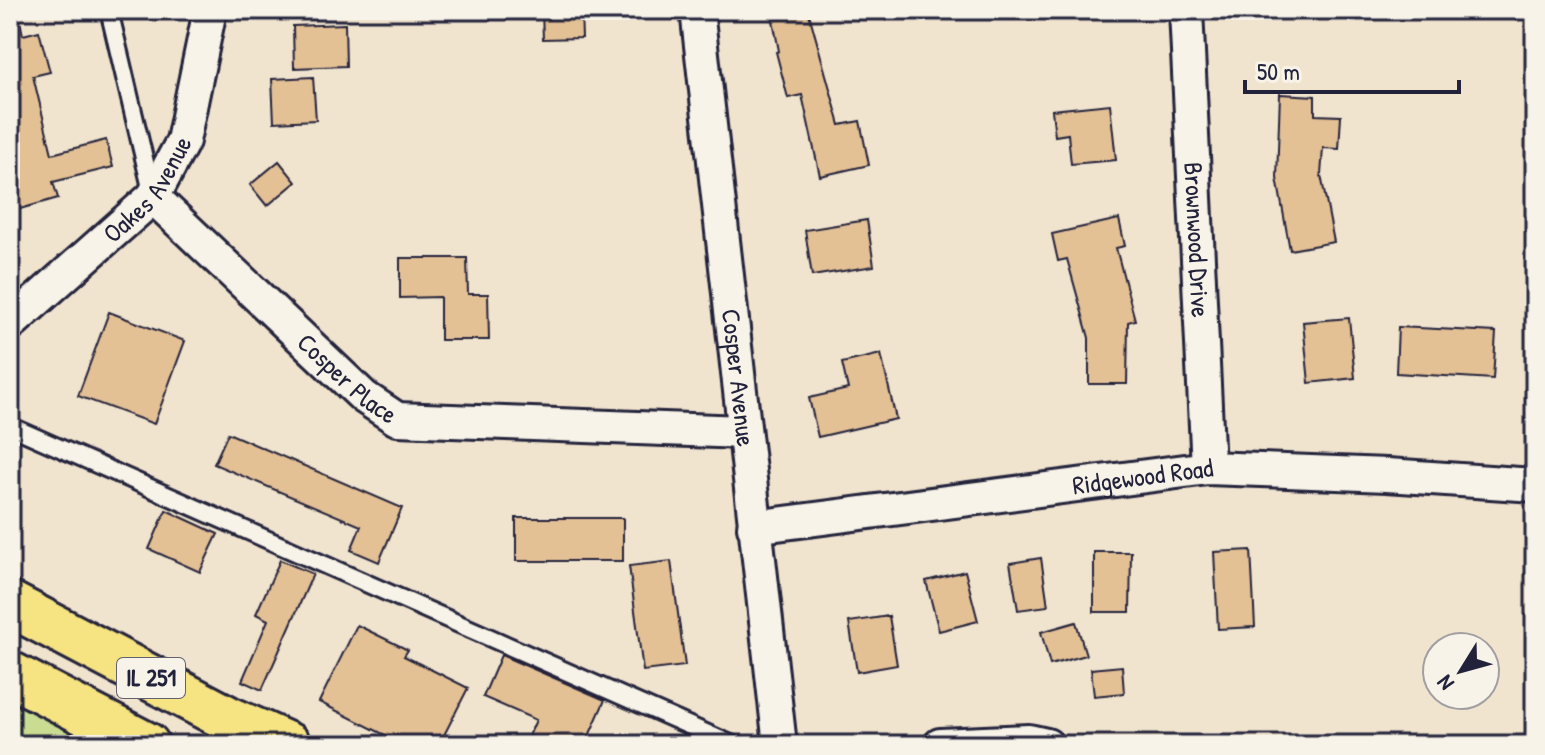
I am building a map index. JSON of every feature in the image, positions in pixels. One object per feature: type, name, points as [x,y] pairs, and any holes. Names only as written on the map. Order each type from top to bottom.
[{"type":"main road","name":"IL 251","points":[[11,601],[227,718],[288,745]]},
{"type":"main road","name":"IL 251","points":[[10,674],[147,745]]},
{"type":"street","name":"Oakes Avenue","points":[[10,324],[153,197],[183,141],[210,10]]},
{"type":"street","name":"Cosper Avenue","points":[[697,10],[780,745]]},
{"type":"street","name":"Brownwood Drive","points":[[1186,10],[1208,468]]},
{"type":"street","name":"Cosper Place","points":[[153,197],[364,397],[397,419],[743,432]]},
{"type":"street","name":"Ridgewood Road","points":[[754,527],[1208,468],[1535,485]]},
{"type":"street","points":[[940,745],[1029,741],[1047,745]]},
{"type":"lane","points":[[109,10],[153,197]]},
{"type":"lane","points":[[10,426],[733,745]]},
{"type":"green space","points":[[10,698],[100,745],[10,745]]},
{"type":"building","points":[[542,10],[581,10],[582,38],[543,39]]},
{"type":"building","points":[[771,10],[808,10],[840,125],[860,121],[869,165],[820,176],[802,95],[788,98],[776,52],[779,51]]},
{"type":"building","points":[[19,17],[23,35],[39,31],[50,72],[33,76],[52,154],[106,140],[113,167],[53,182],[58,198],[10,212],[10,18]]},
{"type":"building","points":[[345,24],[346,66],[294,68],[293,26]]},
{"type":"building","points":[[313,77],[316,120],[274,122],[272,79]]},
{"type":"building","points":[[1280,94],[1315,96],[1315,115],[1341,116],[1339,149],[1323,148],[1321,175],[1334,242],[1290,250],[1277,178]]},
{"type":"building","points":[[1110,104],[1116,160],[1071,164],[1068,134],[1055,136],[1052,110]]},
{"type":"building","points":[[279,161],[296,182],[267,206],[250,185]]},
{"type":"building","points":[[1119,219],[1125,246],[1116,248],[1135,320],[1128,322],[1127,384],[1089,384],[1089,338],[1067,259],[1058,261],[1052,234]]},
{"type":"building","points":[[867,220],[874,266],[812,276],[805,230]]},
{"type":"building","points":[[400,258],[467,258],[468,294],[488,294],[489,340],[440,340],[440,297],[400,298]]},
{"type":"building","points":[[109,312],[185,341],[154,424],[78,396]]},
{"type":"building","points":[[1349,318],[1355,378],[1309,383],[1303,322]]},
{"type":"building","points":[[1398,327],[1496,332],[1493,379],[1396,373]]},
{"type":"building","points":[[881,354],[896,419],[818,437],[809,398],[848,389],[842,363]]},
{"type":"building","points":[[228,433],[402,508],[379,562],[351,550],[361,526],[214,464]]},
{"type":"building","points":[[166,510],[218,534],[200,572],[149,549]]},
{"type":"building","points":[[516,518],[623,518],[623,561],[516,561]]},
{"type":"building","points":[[1251,550],[1255,627],[1218,629],[1214,552]]},
{"type":"building","points":[[1094,552],[1131,552],[1130,612],[1094,612]]},
{"type":"building","points":[[1041,558],[1048,606],[1018,610],[1010,563]]},
{"type":"building","points":[[280,560],[313,574],[262,690],[242,681],[268,620],[256,614]]},
{"type":"building","points":[[671,561],[685,666],[643,671],[629,566]]},
{"type":"building","points":[[965,571],[978,621],[939,631],[926,581]]},
{"type":"building","points":[[889,616],[897,665],[857,672],[849,622]]},
{"type":"building","points":[[1076,622],[1086,655],[1050,665],[1041,632]]},
{"type":"building","points":[[357,625],[408,650],[404,656],[468,688],[439,745],[405,745],[319,702]]},
{"type":"building","points":[[501,655],[605,700],[585,745],[525,745],[536,720],[483,697]]},
{"type":"building","points":[[1122,666],[1124,693],[1094,696],[1091,669]]}]
